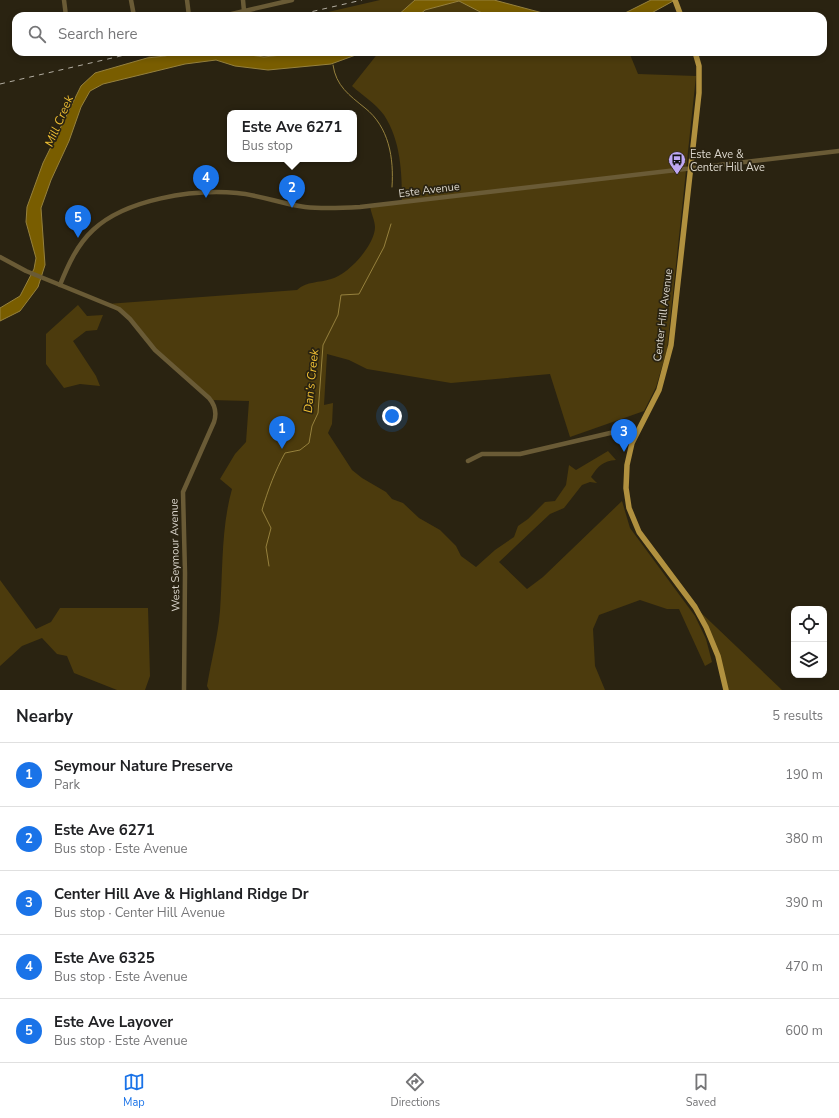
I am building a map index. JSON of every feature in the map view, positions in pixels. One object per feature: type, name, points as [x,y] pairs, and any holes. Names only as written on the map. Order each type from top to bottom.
[{"type":"main road","name":"Center Hill Avenue","points":[[696,56],[699,66],[699,93],[671,345],[667,366],[659,390],[636,434],[629,454],[626,476],[627,499],[631,515],[643,539],[701,617],[718,656],[726,690]]},
{"type":"street","points":[[64,0],[66,12]]},
{"type":"street","points":[[131,0],[133,12]]},
{"type":"street","points":[[187,0],[188,12]]},
{"type":"street","points":[[243,0],[244,11]]},
{"type":"street","points":[[240,12],[292,0]]},
{"type":"street","name":"Este Avenue","points":[[60,285],[78,248],[92,231],[106,220],[136,206],[183,195],[198,193],[238,193],[306,207],[360,207],[839,151]]},
{"type":"street","name":"West Seymour Avenue","points":[[0,256],[16,267],[114,307],[125,314],[154,350],[209,398],[216,409],[214,422],[183,492],[185,573],[184,690]]},
{"type":"street","points":[[468,461],[482,454],[520,454],[623,430],[636,434]]},
{"type":"shaded area","points":[[380,0],[415,0],[402,12],[328,12]]},
{"type":"shaded area","points":[[415,0],[494,0],[539,12],[480,12],[459,1],[425,10],[423,12],[402,12]]},
{"type":"shaded area","points":[[651,0],[675,0],[653,12],[627,12]]},
{"type":"shaded area","points":[[459,1],[480,12],[423,12],[425,10]]},
{"type":"shaded area","points":[[149,56],[165,56],[147,58]]},
{"type":"shaded area","points":[[165,56],[353,56],[331,64],[268,70],[235,66],[216,60],[185,64],[103,84],[90,91],[81,107],[69,141],[51,180],[41,208],[45,265],[38,287],[20,311],[0,321],[0,308],[20,296],[34,269],[36,258],[26,222],[27,207],[43,163],[81,86],[95,73],[147,58]]},
{"type":"shaded area","points":[[376,56],[631,56],[638,74],[696,76],[667,350],[656,387],[644,411],[570,437],[550,374],[451,383],[367,369],[349,360],[327,354],[324,405],[333,403],[332,424],[328,433],[352,470],[362,478],[386,492],[392,499],[403,503],[419,518],[440,530],[456,546],[461,556],[476,567],[495,550],[514,537],[518,526],[528,519],[545,502],[555,501],[566,485],[569,465],[576,470],[608,451],[616,460],[604,463],[596,470],[591,477],[597,483],[590,482],[582,485],[564,508],[550,514],[499,562],[527,589],[543,577],[622,501],[630,528],[695,616],[706,639],[712,662],[705,666],[679,609],[667,609],[640,600],[599,615],[593,629],[595,666],[605,690],[209,690],[207,686],[218,630],[220,611],[224,534],[228,504],[232,489],[220,479],[235,454],[246,442],[249,401],[211,400],[168,363],[130,319],[107,304],[297,290],[305,285],[338,276],[352,266],[366,250],[374,234],[375,225],[370,206],[402,203],[402,180],[397,146],[390,125],[377,107],[352,86]]},
{"type":"shaded area","points":[[78,305],[87,316],[103,315],[97,330],[86,331],[73,341],[96,376],[100,386],[80,384],[64,388],[46,364],[46,334]]},
{"type":"shaded area","points":[[0,580],[36,629],[51,622],[60,608],[148,608],[150,676],[145,690],[117,690],[74,673],[67,656],[57,654],[42,638],[22,646],[0,666]]},
{"type":"shaded area","points":[[695,607],[782,690],[726,690],[722,671]]},
{"type":"waterway","name":"Dan’s Creek","points":[[333,65],[337,79],[344,90],[373,116],[380,124],[385,134],[391,154],[392,187]]},
{"type":"waterway","name":"Dan’s Creek","points":[[269,566],[266,547],[271,528],[262,510],[269,488],[285,453],[300,450],[309,443],[312,426],[318,413],[323,345],[338,315],[341,295],[359,294],[384,247],[391,224]]},
{"type":"railway","points":[[310,12],[362,0]]},
{"type":"railway","points":[[0,84],[121,56]]},
{"type":"place","name":"Este Ave & Center Hill Ave","points":[[677,175]]},
{"type":"place","name":"Este Ave 6325","points":[[206,198]]},
{"type":"place","name":"Este Ave 6271","points":[[292,208]]},
{"type":"place","name":"Este Ave Layover","points":[[78,238]]},
{"type":"place","name":"Seymour Nature Preserve","points":[[282,449]]},
{"type":"place","name":"Center Hill Ave & Highland Ridge Dr","points":[[624,452]]},
{"type":"water label","name":"Mill Creek","points":[[59,121]]}]
